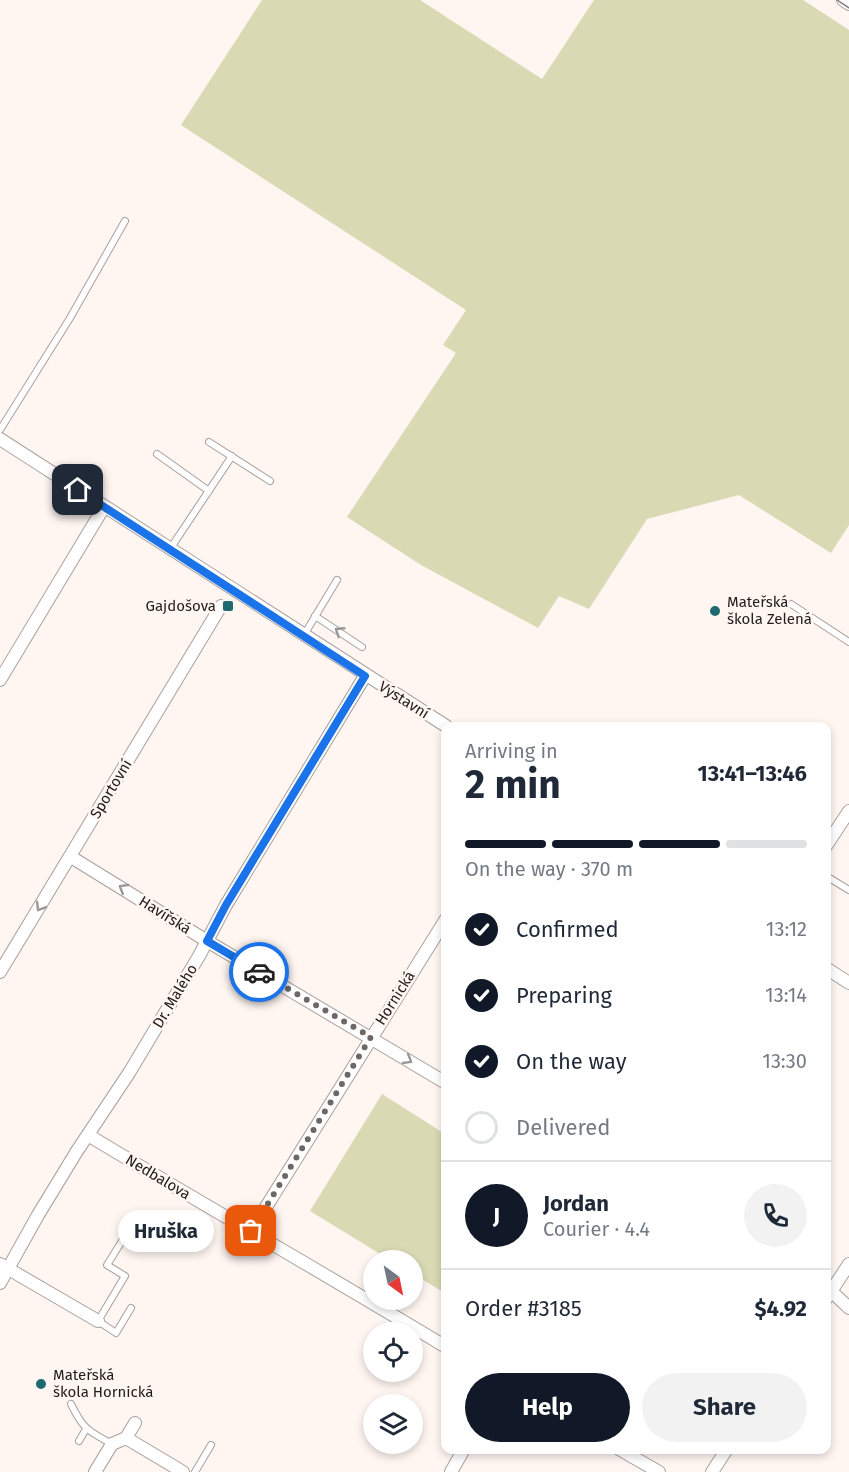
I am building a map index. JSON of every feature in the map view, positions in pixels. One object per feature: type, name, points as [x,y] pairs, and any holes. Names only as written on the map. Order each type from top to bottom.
[{"type":"street","points":[[843,0],[849,4]]},
{"type":"street","name":"Výstavní","points":[[0,439],[441,723]]},
{"type":"street","points":[[0,680],[104,507]]},
{"type":"street","name":"Sportovní","points":[[0,972],[221,606]]},
{"type":"street","name":"Dr. Malého","points":[[0,1283],[4,1266],[129,1073],[226,905],[365,676]]},
{"type":"street","points":[[831,838],[849,811]]},
{"type":"street","name":"Havířská","points":[[70,857],[441,1080]]},
{"type":"street","name":"Hornická","points":[[251,1231],[441,927]]},
{"type":"street","points":[[831,971],[849,982]]},
{"type":"street","name":"Nedbalova","points":[[88,1135],[441,1344]]},
{"type":"street","points":[[831,1292],[849,1264]]},
{"type":"street","points":[[4,1266],[98,1322]]},
{"type":"street","points":[[831,1296],[849,1308]]},
{"type":"street","points":[[95,1472],[112,1444],[126,1438],[135,1423]]},
{"type":"street","points":[[126,1438],[183,1472]]},
{"type":"street","points":[[451,1472],[461,1454]]},
{"type":"street","points":[[628,1454],[659,1472]]},
{"type":"street","points":[[712,1472],[725,1454]]},
{"type":"lane","points":[[0,430],[70,318],[125,221]]},
{"type":"lane","points":[[209,442],[270,481]]},
{"type":"lane","points":[[157,454],[209,491]]},
{"type":"lane","points":[[170,549],[232,456]]},
{"type":"lane","points":[[303,635],[337,580]]},
{"type":"lane","points":[[791,604],[849,642]]},
{"type":"lane","points":[[315,616],[362,647]]},
{"type":"lane","points":[[831,879],[849,890]]},
{"type":"lane","points":[[131,1308],[116,1333],[98,1322],[125,1276],[107,1265],[132,1225]]},
{"type":"lane","points":[[70,1404],[86,1429],[112,1444]]},
{"type":"lane","points":[[79,1441],[86,1429]]},
{"type":"lane","points":[[195,1472],[211,1445]]},
{"type":"green space","points":[[262,0],[420,0],[542,79],[594,0],[803,0],[849,30],[849,525],[831,553],[739,495],[647,519],[589,609],[559,596],[538,628],[421,565],[347,517],[456,353],[443,345],[466,310],[181,125]]},
{"type":"green space","points":[[382,1094],[441,1131],[441,1291],[423,1280],[423,1250],[374,1250],[310,1211]]},
{"type":"tram line","points":[[837,0],[849,8]]},
{"type":"way so far","points":[[251,1231],[371,1037],[259,972]]},
{"type":"place","name":"Gajdošova","points":[[228,606]]},
{"type":"place","name":"Mateřská škola Zelená","points":[[715,611]]},
{"type":"place","name":"Hruška","points":[[251,1231]]},
{"type":"place","name":"Mateřská škola Hornická","points":[[41,1384]]},
{"type":"route","points":[[78,490],[365,676],[226,905],[207,941],[259,972]]}]
